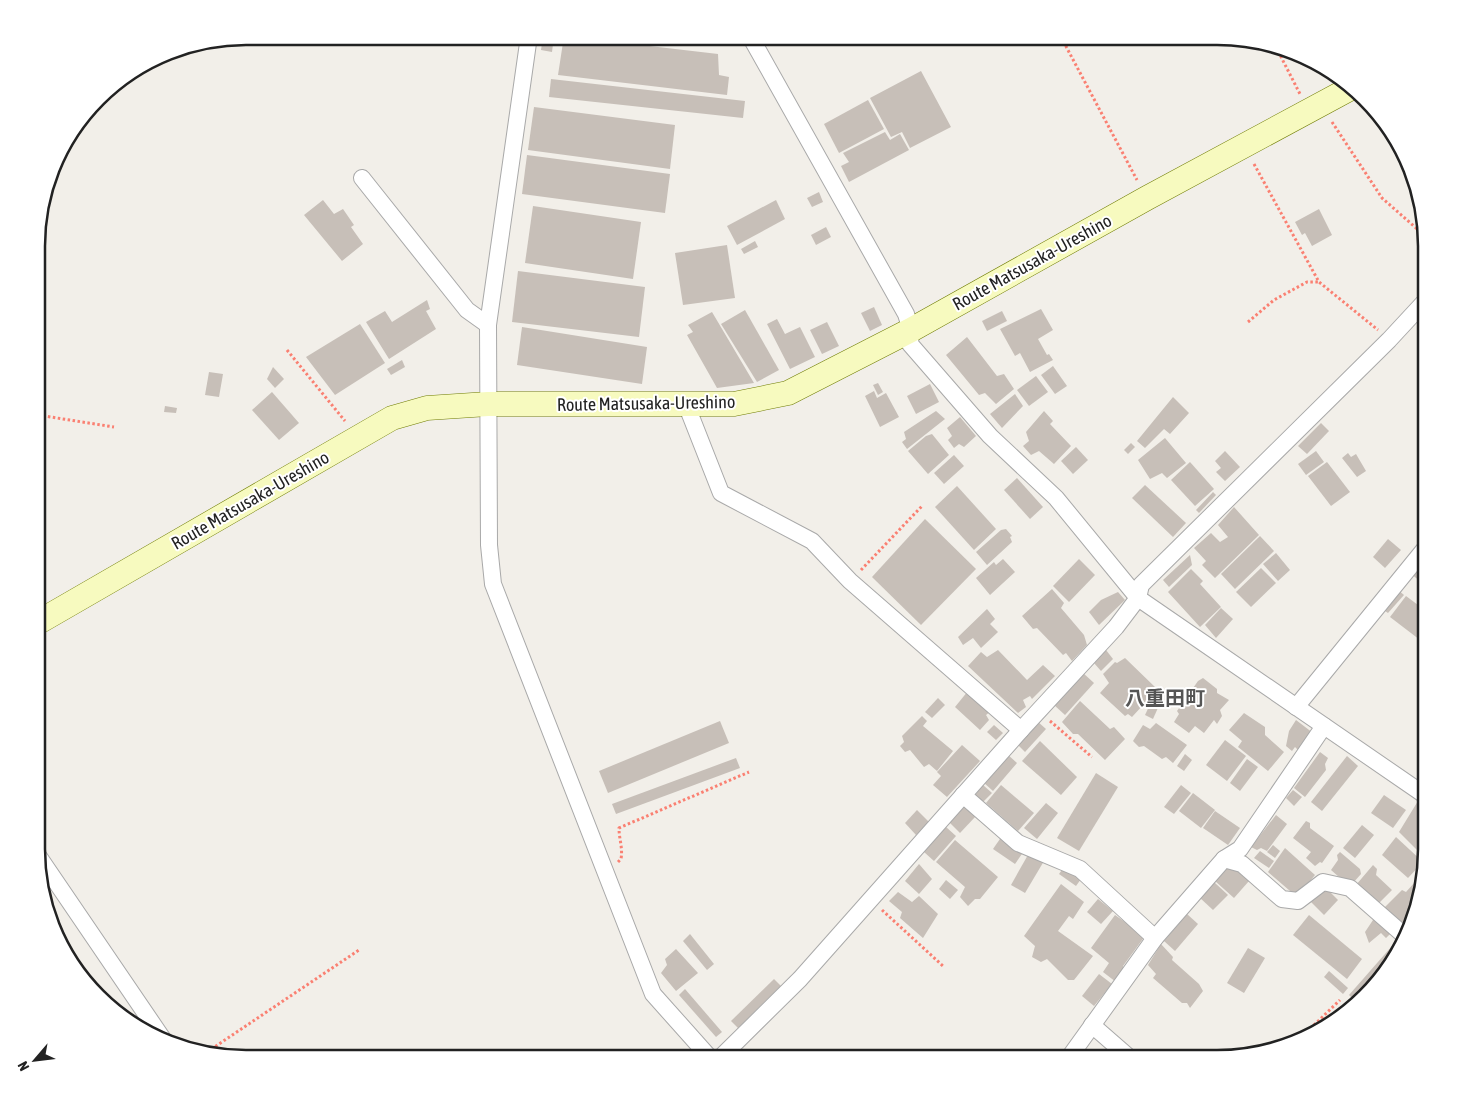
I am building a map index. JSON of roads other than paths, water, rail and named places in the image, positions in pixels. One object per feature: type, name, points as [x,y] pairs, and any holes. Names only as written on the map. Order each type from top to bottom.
[{"type":"main road","name":"Route Matsusaka-Ureshino","points":[[45,618],[392,418],[427,408],[488,404],[734,404],[788,393],[910,330],[1147,198],[1345,91]]},
{"type":"street","points":[[528,45],[488,325],[489,545],[493,584],[653,994],[704,1050]]},
{"type":"street","points":[[755,45],[906,314],[910,330],[910,344],[990,436],[1056,498],[1138,598],[1418,791]]},
{"type":"street","points":[[362,178],[467,310],[488,325]]},
{"type":"street","points":[[727,1050],[800,979],[1038,711],[1116,627],[1138,598],[1142,586],[1389,340],[1418,309]]},
{"type":"street","points":[[686,404],[721,494],[812,541],[850,581],[1021,730]]},
{"type":"street","points":[[1296,707],[1418,556]]},
{"type":"street","points":[[1074,1050],[1155,938],[1224,859],[1240,848],[1324,726]]},
{"type":"street","points":[[963,795],[1018,843],[1080,869],[1155,938]]},
{"type":"street","points":[[1224,859],[1242,864],[1282,899],[1298,901],[1323,882],[1350,888],[1400,932]]},
{"type":"street","points":[[46,867],[156,1028]]},
{"type":"street","points":[[1092,1025],[1121,1050]]},
{"type":"district","name":"八重田町","points":[[1165,697]]}]
